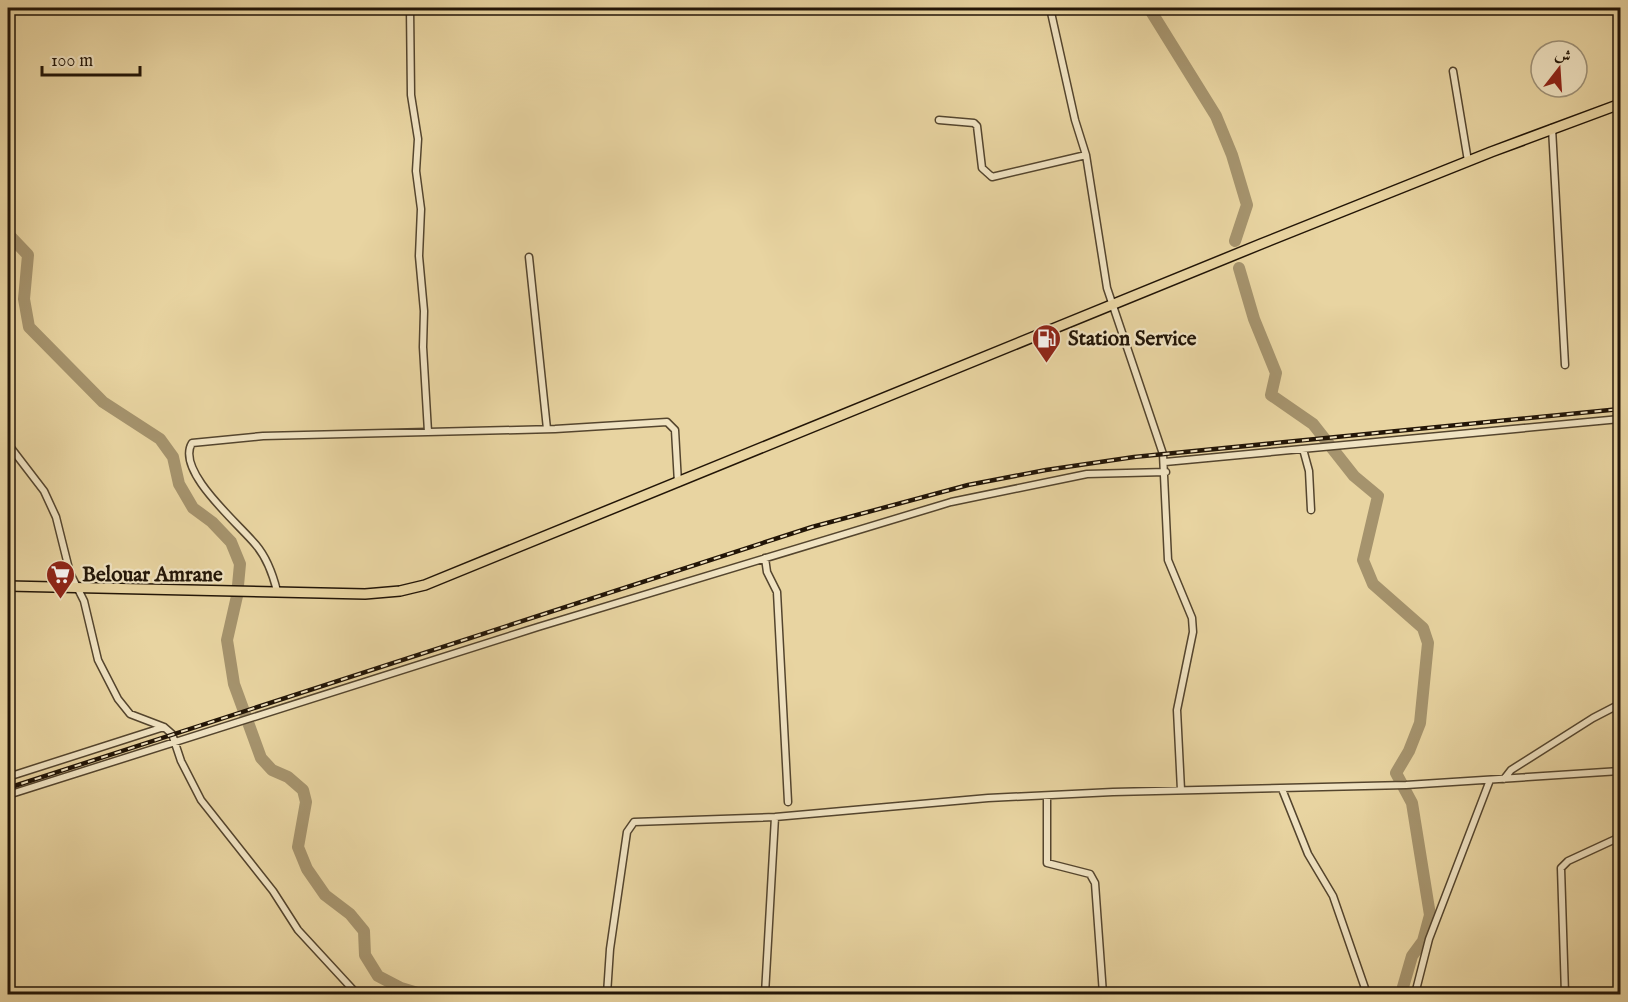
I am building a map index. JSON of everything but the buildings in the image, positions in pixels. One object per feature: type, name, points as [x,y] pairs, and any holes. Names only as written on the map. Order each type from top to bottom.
[{"type":"main road","points":[[8,586],[76,585],[365,594],[400,591],[425,585],[1468,161],[1620,104]]},
{"type":"street","points":[[411,8],[411,95],[418,139],[416,171],[421,209],[418,256],[424,311],[423,347],[428,432]]},
{"type":"street","points":[[1050,8],[1075,120],[1086,155],[1099,250],[1107,288],[1165,462],[1168,560],[1193,625],[1176,710],[1181,790]]},
{"type":"street","points":[[1453,71],[1468,161]]},
{"type":"street","points":[[939,120],[974,123],[977,126],[982,168],[992,177],[1086,155]]},
{"type":"street","points":[[1552,128],[1565,365]]},
{"type":"street","points":[[529,257],[547,429]]},
{"type":"street","points":[[1165,462],[1620,419]]},
{"type":"street","points":[[278,591],[266,560],[257,546],[194,475],[190,458],[192,443],[263,436],[547,429],[667,422],[675,430],[678,483]]},
{"type":"street","points":[[8,444],[44,491],[56,517],[76,585],[84,601],[98,660],[118,699],[130,714],[164,727],[172,734],[201,800],[273,891],[298,930],[357,994]]},
{"type":"street","points":[[1303,449],[1309,471],[1311,510]]},
{"type":"street","points":[[8,795],[951,502],[1087,474],[1166,471]]},
{"type":"street","points":[[765,558],[767,572],[777,592],[788,802]]},
{"type":"street","points":[[1504,779],[1512,770],[1530,758],[1593,718],[1620,704]]},
{"type":"street","points":[[8,777],[164,727]]},
{"type":"street","points":[[607,994],[610,948],[629,826],[634,822],[775,817],[928,802],[1181,790],[1406,785],[1620,771]]},
{"type":"street","points":[[1415,994],[1429,939],[1490,780]]},
{"type":"street","points":[[1282,789],[1308,855],[1333,896],[1366,994]]},
{"type":"street","points":[[1047,796],[1047,863],[1094,877],[1103,994]]},
{"type":"street","points":[[765,994],[775,817]]},
{"type":"street","points":[[1565,994],[1561,868],[1568,861],[1620,837]]},
{"type":"waterway","points":[[1149,8],[1216,116],[1232,155],[1247,205],[1235,241]]},
{"type":"waterway","points":[[8,234],[28,255],[24,299],[29,327],[103,402],[160,439],[173,457],[179,484],[193,508],[212,522],[231,542],[240,564],[237,596],[227,640],[234,684],[261,758],[272,770],[288,777],[303,790],[306,802],[298,847],[307,869],[325,895],[350,914],[364,931],[365,955],[378,976],[401,988],[421,994]]},
{"type":"waterway","points":[[1239,268],[1254,319],[1276,373],[1271,395],[1313,424],[1354,476],[1378,496],[1363,560],[1373,584],[1423,628],[1428,643],[1420,723],[1409,751],[1396,773],[1412,803],[1430,915],[1423,941],[1412,956],[1401,994]]},
{"type":"railway","points":[[8,788],[812,527],[968,485],[1046,470],[1134,457],[1620,409]]},
{"type":"place","name":"Station Service","points":[[1047,364]]},
{"type":"place","name":"Belouar Amrane","points":[[61,600]]}]
